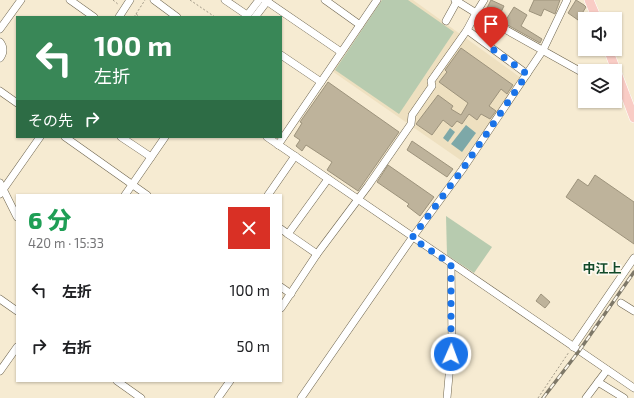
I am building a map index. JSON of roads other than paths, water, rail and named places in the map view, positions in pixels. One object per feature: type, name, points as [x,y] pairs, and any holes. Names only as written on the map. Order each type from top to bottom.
[{"type":"main road","points":[[590,0],[594,12]]},
{"type":"main road","points":[[611,56],[634,118]]},
{"type":"street","points":[[0,29],[21,0]]},
{"type":"street","points":[[70,0],[93,16]]},
{"type":"street","points":[[120,16],[130,0]]},
{"type":"street","points":[[154,0],[176,16]]},
{"type":"street","points":[[225,0],[246,16],[259,0]]},
{"type":"street","points":[[256,16],[266,0],[341,52]]},
{"type":"street","points":[[325,0],[360,26]]},
{"type":"street","points":[[278,145],[377,0]]},
{"type":"street","points":[[282,307],[317,254],[357,198],[368,186],[411,124],[412,115],[432,86],[431,80],[467,30],[484,0]]},
{"type":"street","points":[[302,398],[412,238],[462,170],[543,50],[567,0]]},
{"type":"street","points":[[446,21],[456,1],[578,70]]},
{"type":"street","points":[[467,30],[527,74]]},
{"type":"street","points":[[0,42],[3,45],[0,58]]},
{"type":"street","points":[[282,56],[321,82]]},
{"type":"street","points":[[0,91],[16,102]]},
{"type":"street","points":[[622,93],[626,95]]},
{"type":"street","points":[[16,215],[1,189],[39,138]]},
{"type":"street","points":[[66,138],[146,194]]},
{"type":"street","points":[[122,138],[151,157]]},
{"type":"street","points":[[126,194],[164,138]]},
{"type":"street","points":[[268,138],[357,198],[412,238],[634,388]]},
{"type":"street","points":[[269,194],[295,156]]},
{"type":"street","points":[[288,234],[328,179]]},
{"type":"street","points":[[282,231],[317,254]]},
{"type":"street","points":[[573,347],[634,258]]},
{"type":"street","points":[[447,398],[452,342],[451,264]]},
{"type":"street","points":[[282,288],[291,294]]},
{"type":"street","points":[[0,299],[16,310]]},
{"type":"street","points":[[621,303],[634,311]]},
{"type":"street","points":[[0,371],[16,348]]},
{"type":"street","points":[[586,398],[607,370]]},
{"type":"street","points":[[118,382],[141,398]]},
{"type":"street","points":[[218,398],[229,382]]},
{"type":"street","points":[[598,382],[624,398]]},
{"type":"water","points":[[466,125],[476,133],[462,152],[451,144]]},
{"type":"water","points":[[450,128],[455,132],[448,142],[443,138]]},
{"type":"railway","points":[[543,398],[579,351],[634,272]]},
{"type":"district","name":"中江上","points":[[602,268]]}]
